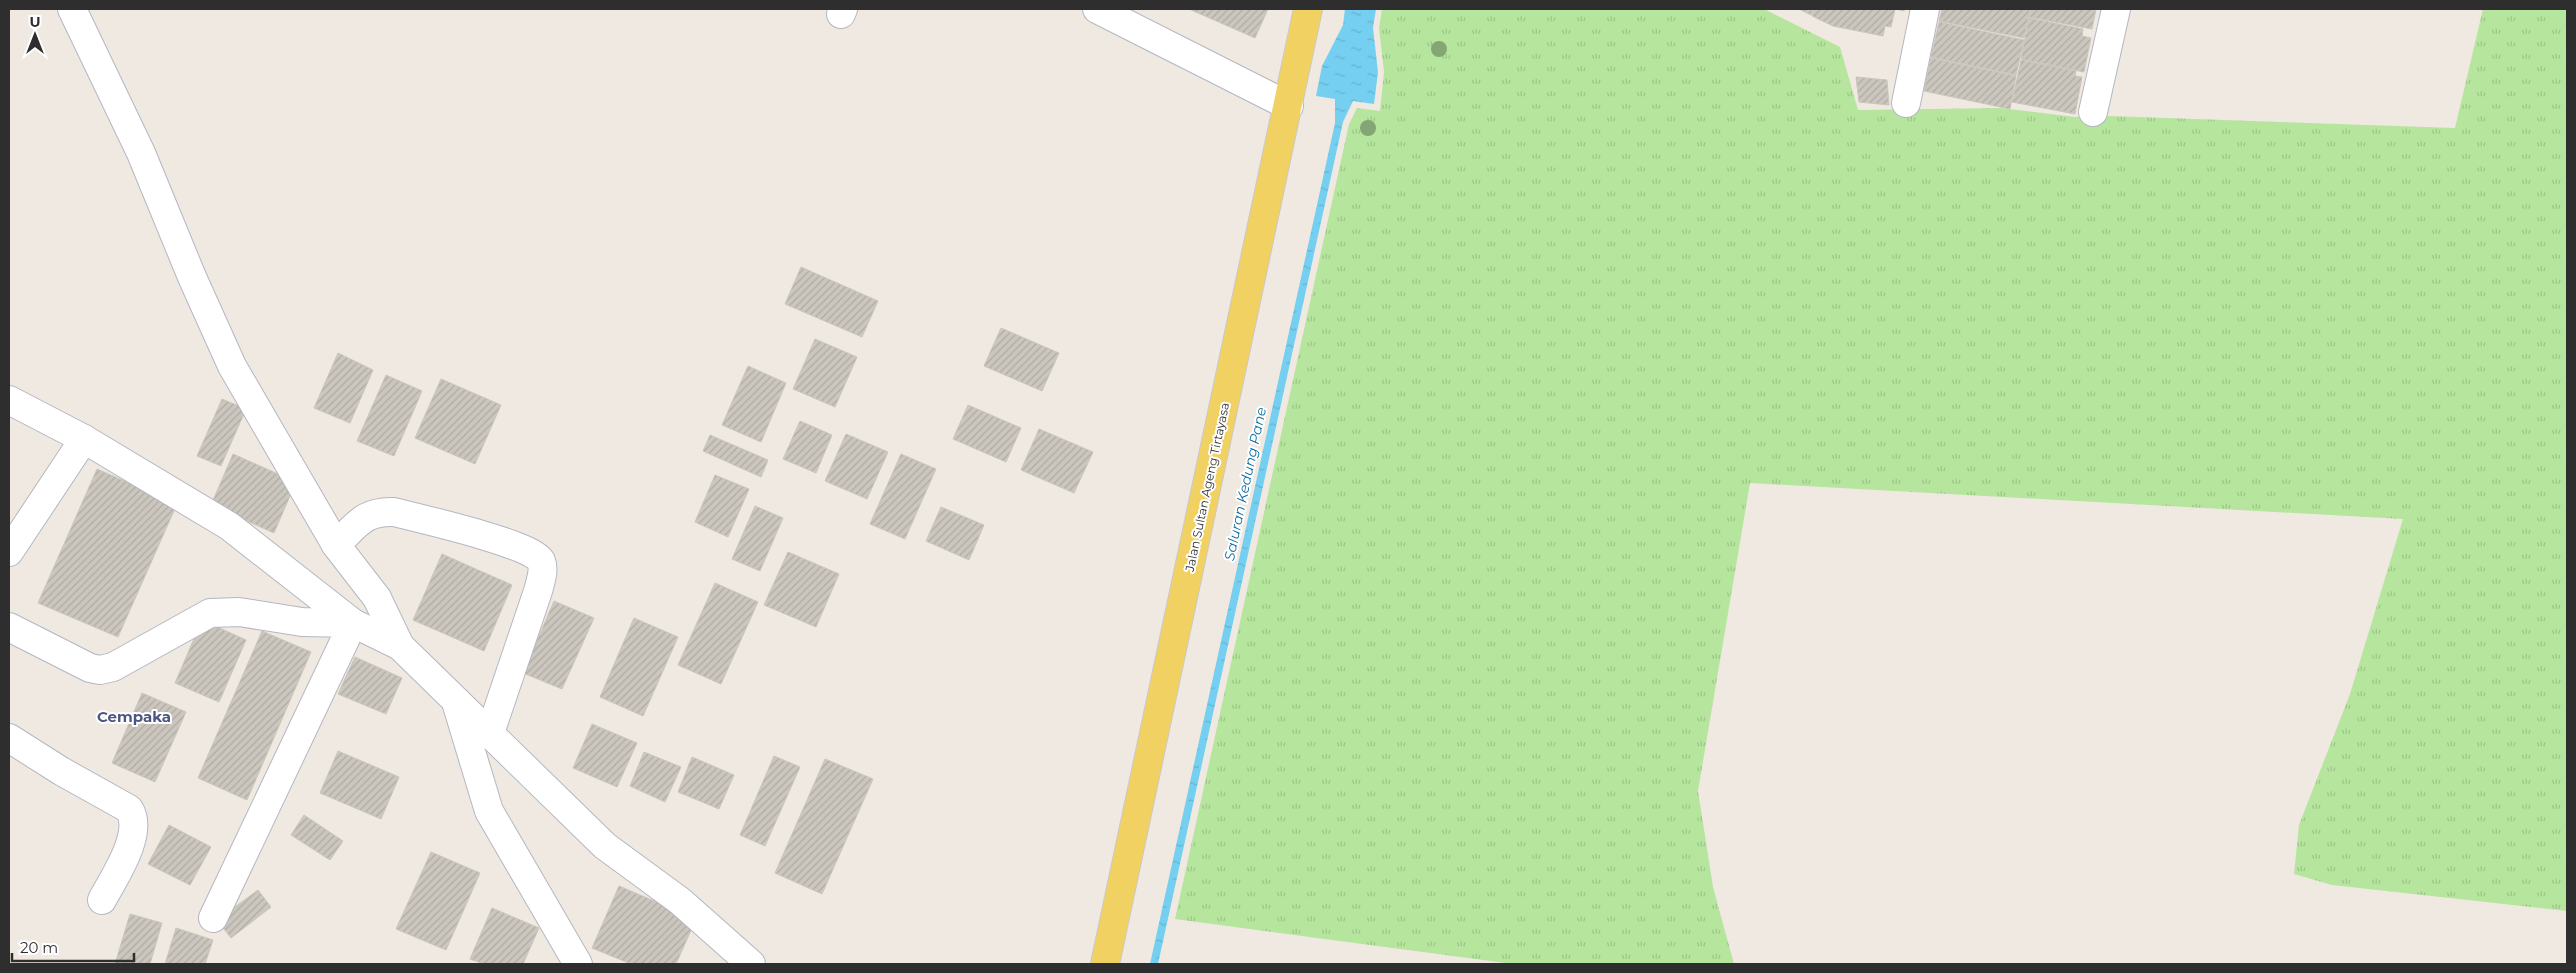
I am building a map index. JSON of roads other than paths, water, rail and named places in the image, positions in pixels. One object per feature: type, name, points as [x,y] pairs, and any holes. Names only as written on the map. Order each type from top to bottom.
[{"type":"main road","name":"Jalan Sultan Ageng Tirtayasa","points":[[1105,964],[1289,106],[1308,9]]},
{"type":"street","points":[[72,9],[141,153],[192,277],[232,366],[336,545],[378,598],[400,646]]},
{"type":"street","points":[[1097,9],[1289,106]]},
{"type":"street","points":[[1906,103],[1925,9]]},
{"type":"street","points":[[2093,112],[2116,9]]},
{"type":"street","points":[[9,400],[84,439],[229,526],[353,623],[400,646],[605,846],[680,901],[752,964]]},
{"type":"street","points":[[9,552],[84,439]]},
{"type":"street","points":[[336,545],[361,520],[376,512],[394,512],[501,541],[534,554],[542,562],[538,591],[490,733]]},
{"type":"street","points":[[9,627],[90,668],[100,670],[112,667],[210,613],[239,612],[302,622],[353,623]]},
{"type":"street","points":[[213,918],[353,623]]},
{"type":"street","points":[[456,700],[489,811],[578,964]]},
{"type":"street","points":[[9,738],[60,771],[129,809],[132,813],[134,829],[126,854],[102,900]]},
{"type":"water","points":[[1345,9],[1376,9],[1373,28],[1378,72],[1374,104],[1353,101],[1343,122],[1158,964],[1150,964],[1335,123],[1335,99],[1316,96],[1322,66],[1343,25]]},
{"type":"district","name":"Cempaka","points":[[134,716]]},
{"type":"water label","name":"Saluran Kedung Pane","points":[[1245,484]]}]
